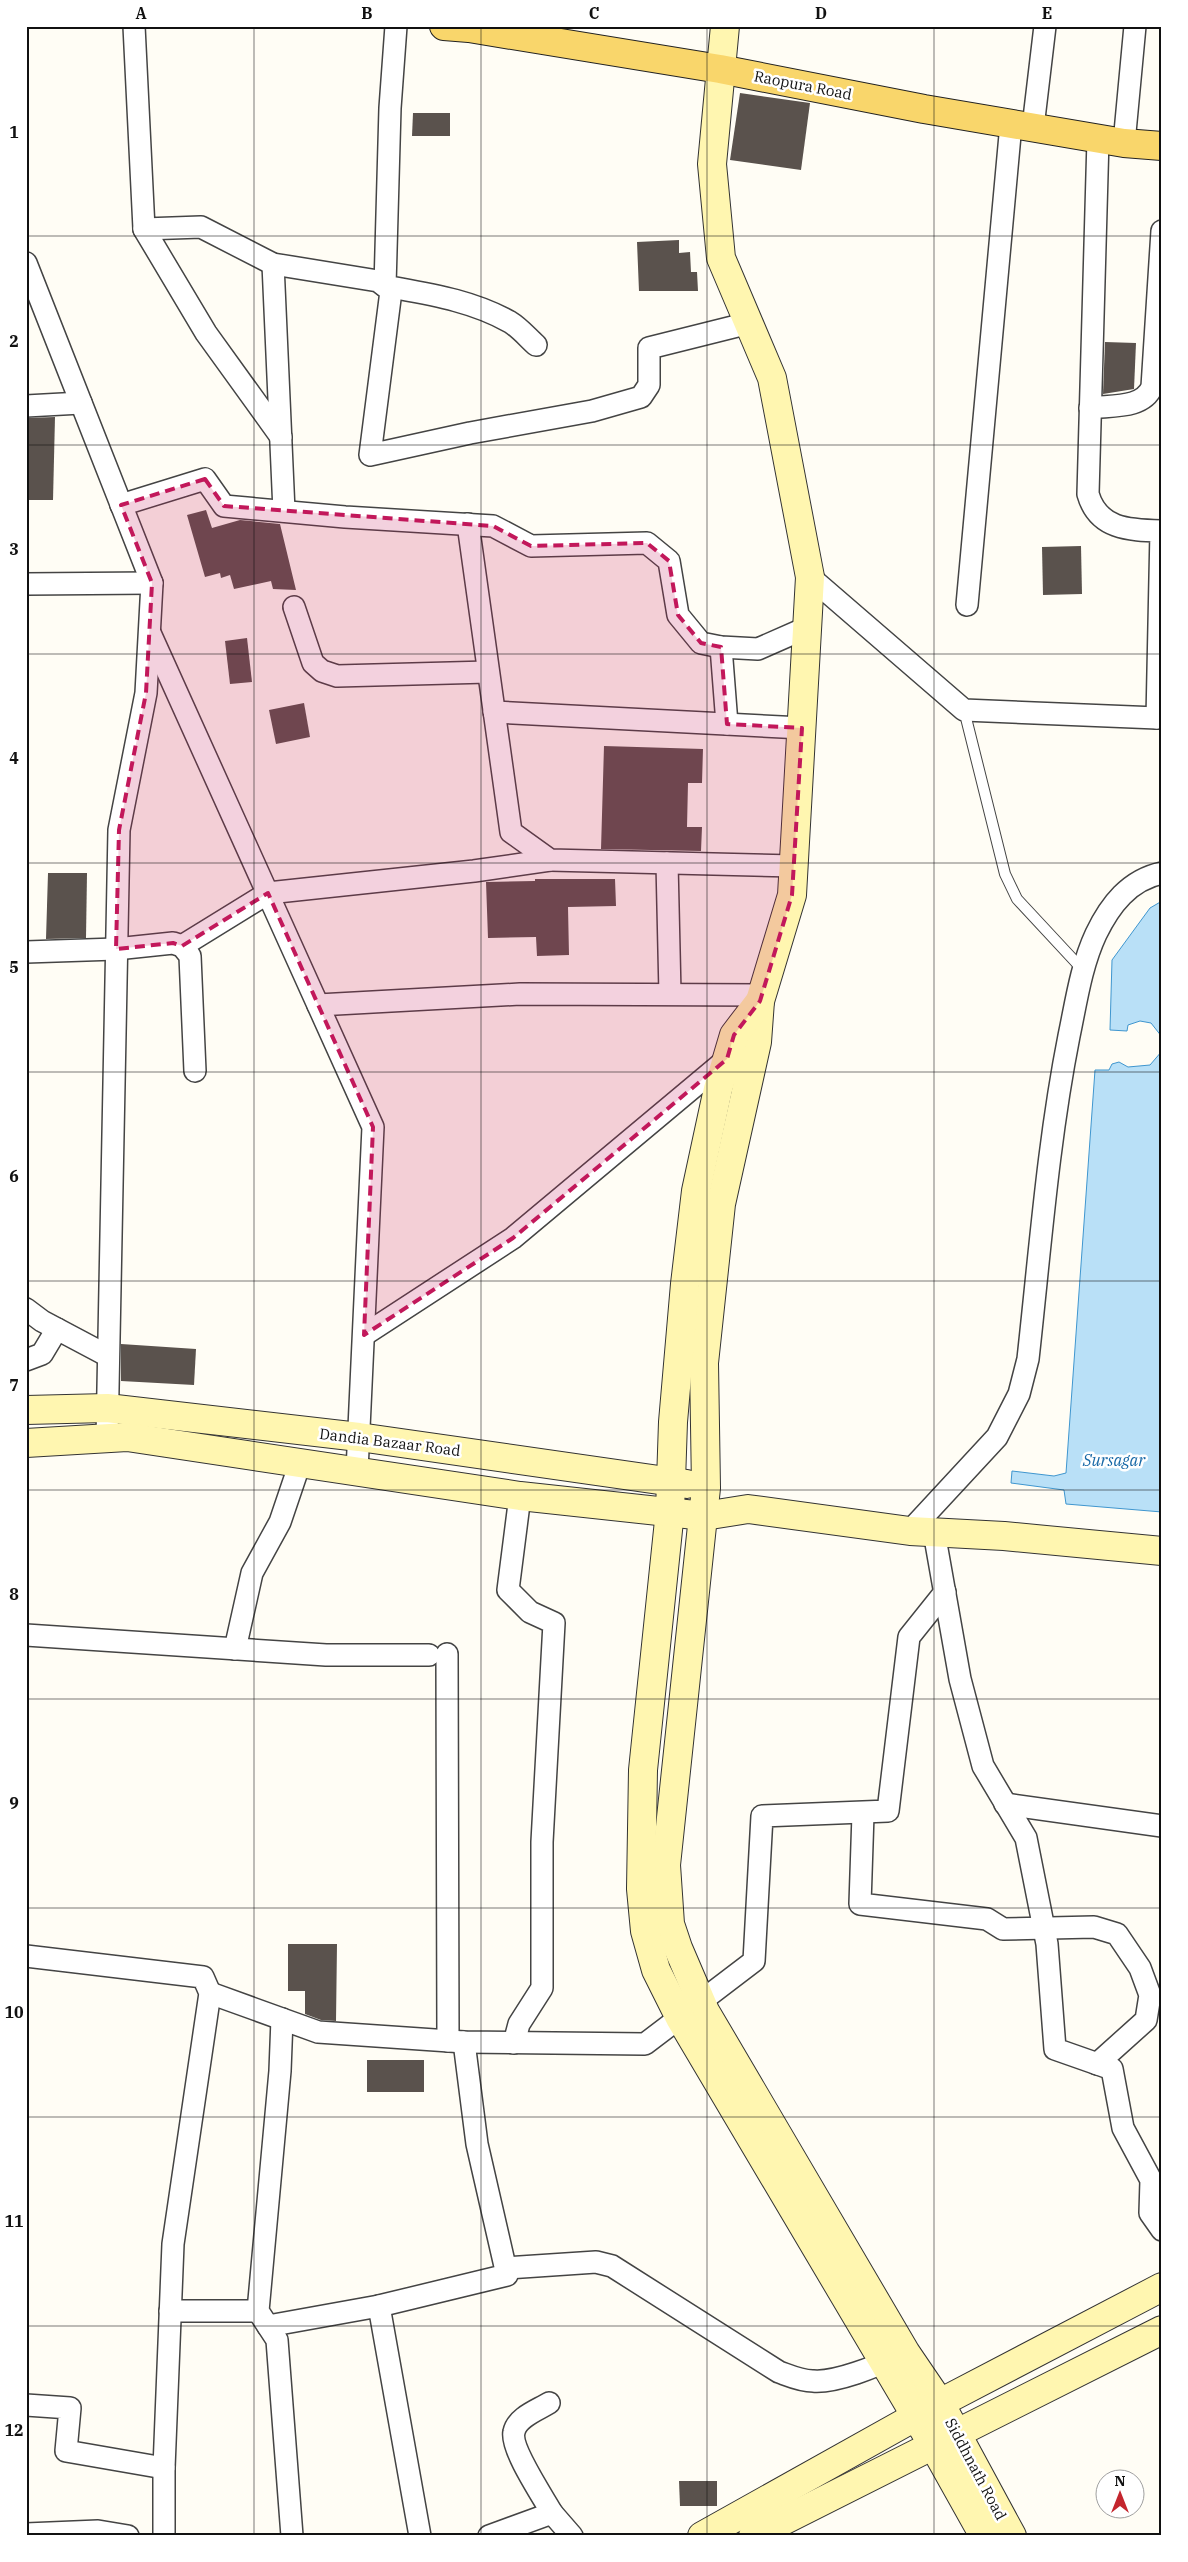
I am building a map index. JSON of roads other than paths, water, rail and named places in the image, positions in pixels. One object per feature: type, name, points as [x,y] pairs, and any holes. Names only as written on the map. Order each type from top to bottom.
[{"type":"main road","name":"Raopura Road","points":[[444,26],[469,28],[720,69],[1111,141],[1162,146]]},
{"type":"street","points":[[134,26],[144,229],[206,333],[281,437]]},
{"type":"street","points":[[385,286],[390,108],[396,26]]},
{"type":"street","points":[[691,2010],[678,1948],[670,1924],[666,1865],[704,1516],[706,1488],[704,1363],[739,1062],[734,1035],[761,998],[792,895],[810,577],[772,378],[722,258],[712,164],[725,26]]},
{"type":"street","points":[[967,605],[1022,126],[1045,26]]},
{"type":"street","points":[[810,577],[964,710],[1159,716],[1162,530],[1143,530],[1110,523],[1098,516],[1092,508],[1088,494],[1090,408],[1111,141],[1135,26]]},
{"type":"street","points":[[144,229],[201,227],[273,264],[378,281],[385,286],[391,292],[370,455],[470,433],[592,411],[641,397],[649,385],[649,348],[749,323]]},
{"type":"street","points":[[1090,408],[1140,402],[1148,396],[1152,387],[1162,231]]},
{"type":"street","points":[[26,263],[152,583],[146,693],[119,830],[107,1438]]},
{"type":"street","points":[[273,264],[284,511]]},
{"type":"street","points":[[385,286],[451,299],[482,309],[512,323],[536,345]]},
{"type":"street","points":[[26,406],[81,403]]},
{"type":"street","points":[[121,505],[205,479],[224,506],[493,526],[531,546],[647,543],[669,561],[678,615],[701,643],[722,648],[758,649],[808,627]]},
{"type":"street","points":[[468,524],[511,832],[550,860]]},
{"type":"street","points":[[26,584],[152,583]]},
{"type":"street","points":[[294,607],[313,663],[322,671],[336,676],[488,672]]},
{"type":"street","points":[[149,630],[373,1127],[358,1472]]},
{"type":"street","points":[[722,648],[727,724]]},
{"type":"street","points":[[494,712],[802,728]]},
{"type":"street","points":[[182,946],[268,893],[474,871],[550,860],[794,866]]},
{"type":"street","points":[[667,863],[670,994]]},
{"type":"street","points":[[922,1532],[997,1437],[1012,1411],[1024,1377],[1059,1084],[1084,971],[1096,934],[1114,904],[1133,884],[1146,876],[1162,873]]},
{"type":"street","points":[[26,952],[116,949],[173,943],[182,946],[190,956],[195,1071]]},
{"type":"street","points":[[318,1005],[520,994],[670,994],[761,998]]},
{"type":"street","points":[[364,1336],[513,1238],[739,1062]]},
{"type":"street","points":[[506,2268],[596,2262],[612,2266],[779,2372],[795,2378],[814,2382],[831,2379],[895,2358],[691,2010],[656,1970],[645,1931],[641,1889],[643,1770],[670,1511],[670,1480],[685,1284],[696,1191],[718,1089],[739,1062]]},
{"type":"street","points":[[26,1309],[42,1321],[108,1356]]},
{"type":"street","points":[[26,1360],[42,1354],[56,1329]]},
{"type":"street","name":"Dandia Bazaar Road","points":[[26,1410],[107,1408],[359,1437],[670,1480],[706,1488],[748,1509]]},
{"type":"street","points":[[26,1443],[127,1437],[520,1496],[704,1516],[748,1509],[922,1532],[1004,1536],[1162,1551]]},
{"type":"street","points":[[235,1649],[252,1573],[280,1522],[300,1463]]},
{"type":"street","points":[[514,2043],[519,2024],[542,1988],[542,1842],[554,1622],[530,1612],[508,1590],[520,1496]]},
{"type":"street","points":[[922,1532],[945,1592],[960,1679],[983,1766],[1026,1838],[1044,1929],[1055,2049],[1112,2069],[1123,2128],[1151,2180],[1150,2213],[1162,2230]]},
{"type":"street","points":[[210,1994],[318,2032],[456,2041],[645,2044],[754,1960],[762,1816],[863,1814],[888,1811],[909,1638],[945,1592]]},
{"type":"street","points":[[26,1635],[326,1655],[438,1655],[456,2041],[477,2144],[507,2274],[379,2306],[263,2319],[170,2311]]},
{"type":"street","points":[[1005,1804],[1162,1826]]},
{"type":"street","points":[[863,1814],[860,1904],[987,1919],[1003,1929],[1094,1927],[1117,1934],[1140,1968],[1150,1995],[1146,2020],[1097,2064]]},
{"type":"street","points":[[26,1956],[203,1977],[210,1994],[173,2244],[164,2468],[164,2536]]},
{"type":"street","points":[[282,2019],[263,2319],[277,2340],[292,2536]]},
{"type":"street","points":[[768,2521],[916,2416],[1162,2287]]},
{"type":"street","points":[[379,2306],[420,2536]]},
{"type":"street","points":[[702,2536],[768,2521],[934,2445],[1162,2330]]},
{"type":"street","name":"Siddhnath Road","points":[[895,2358],[940,2403],[958,2433],[1012,2536]]},
{"type":"street","name":"Siddhnath Road","points":[[895,2358],[916,2416],[984,2536]]},
{"type":"street","points":[[549,2403],[521,2420],[514,2432],[516,2446],[552,2513],[572,2536]]},
{"type":"street","points":[[26,2405],[70,2408],[66,2451],[164,2468]]},
{"type":"street","points":[[489,2536],[552,2513]]},
{"type":"street","points":[[26,2534],[98,2531],[128,2536]]},
{"type":"lane","points":[[964,710],[1005,874],[1017,898],[1084,971]]},
{"type":"water","points":[[1162,901],[1162,1037],[1151,1023],[1140,1021],[1128,1025],[1127,1031],[1110,1030],[1112,960],[1150,908]]},
{"type":"water","name":"Sursagar","points":[[1162,1051],[1162,1512],[1066,1504],[1064,1490],[1011,1483],[1012,1471],[1054,1476],[1066,1473],[1095,1070],[1109,1070],[1112,1064],[1119,1062],[1128,1067],[1150,1065]]}]
